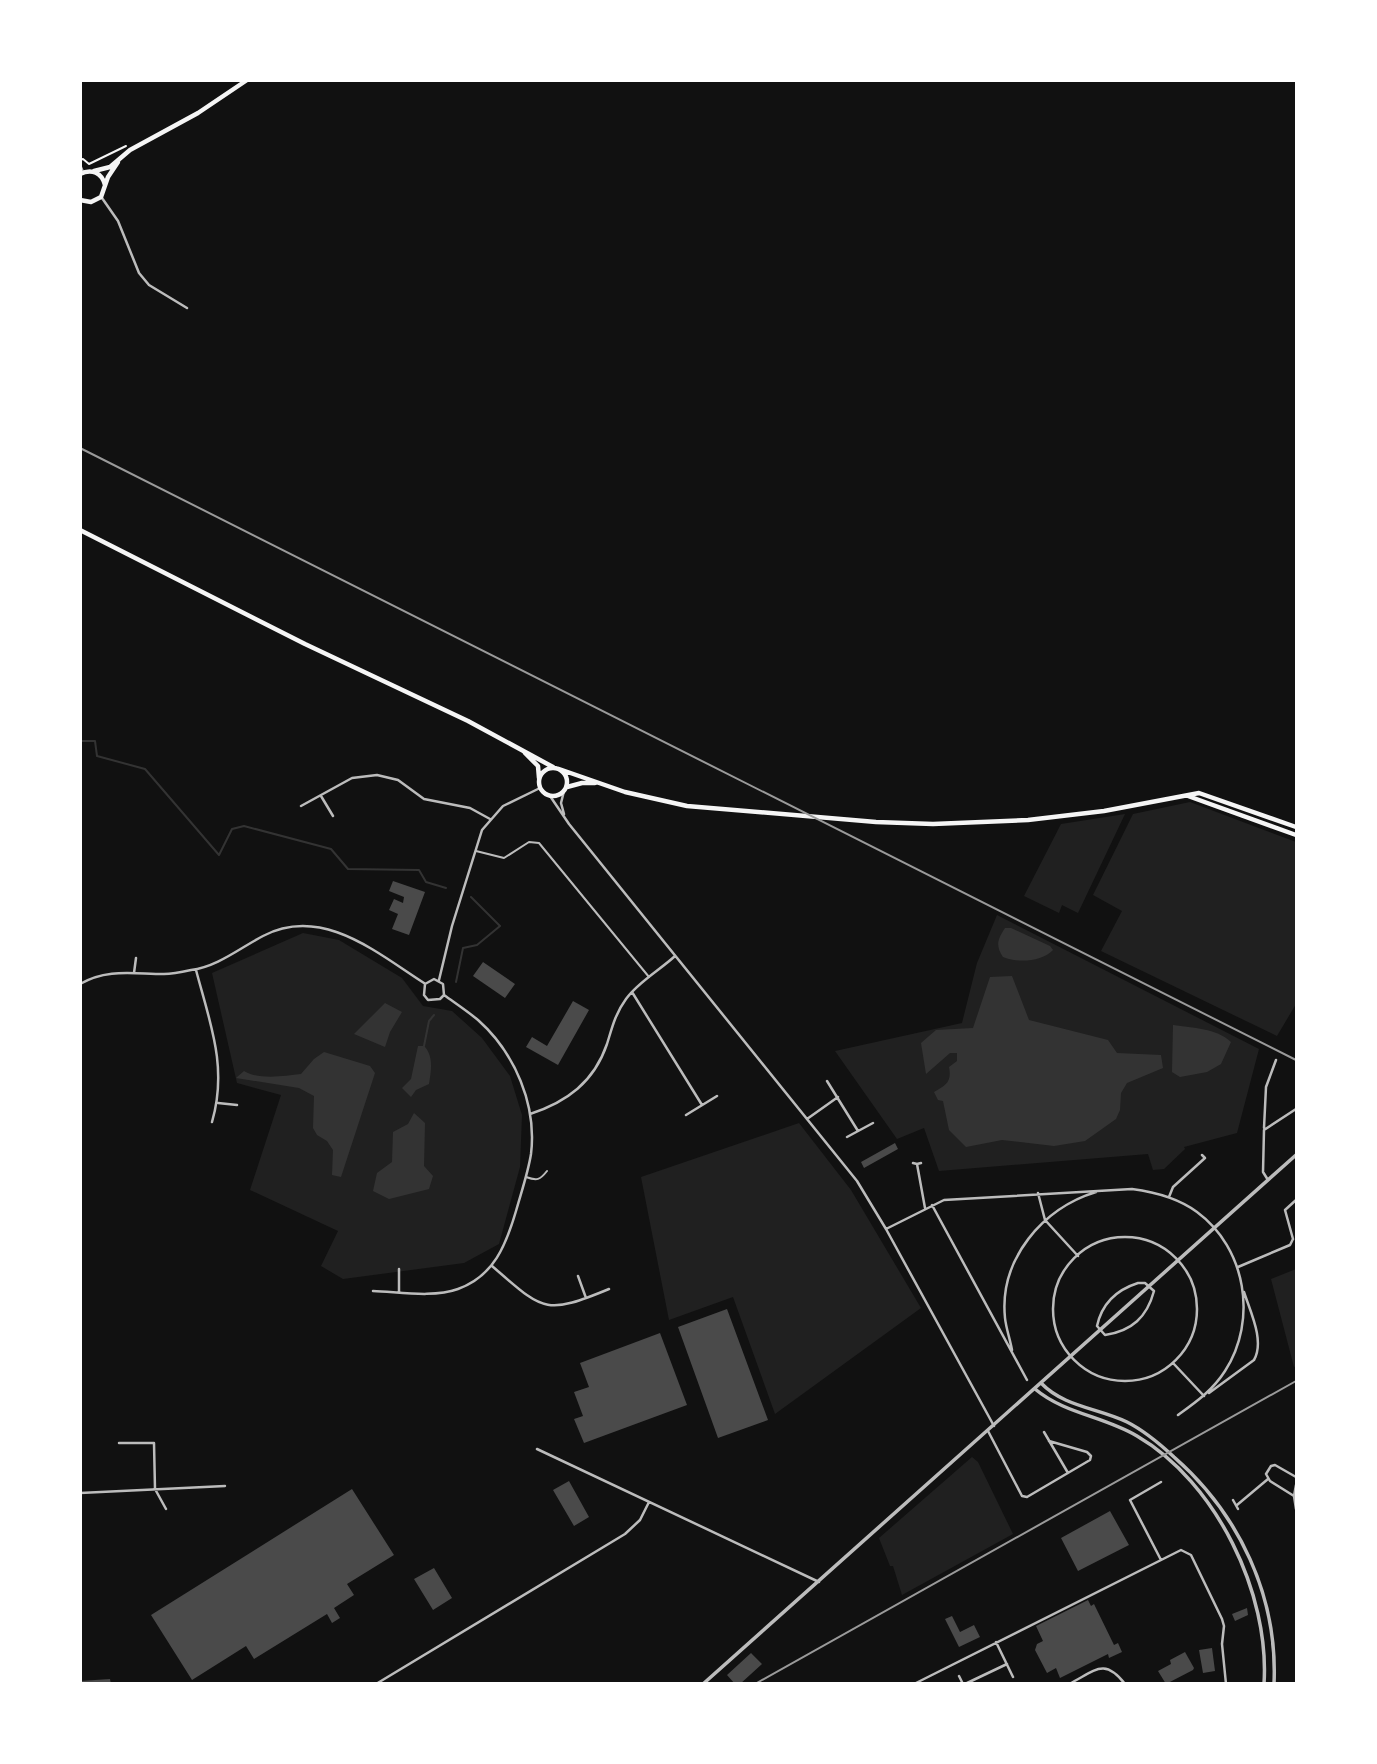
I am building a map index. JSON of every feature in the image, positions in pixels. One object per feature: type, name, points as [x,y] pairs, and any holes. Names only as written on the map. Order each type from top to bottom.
[{"type":"main road","points":[[82,173],[110,167],[130,150],[198,113],[247,80]]},
{"type":"main road","points":[[80,200],[91,202],[101,197],[108,177],[120,159]]},
{"type":"main road","points":[[94,172],[100,175],[105,186]]},
{"type":"main road","points":[[80,530],[556,768],[643,797],[687,806],[876,822],[933,824],[1028,820],[1104,811],[1199,793],[1297,827]]},
{"type":"main road","points":[[522,750],[538,765],[540,788],[550,796],[582,783],[596,783]]},
{"type":"main road","points":[[539,779],[544,771],[556,768]]},
{"type":"main road","points":[[556,768],[567,776],[566,789]]},
{"type":"main road","points":[[1185,795],[1297,835]]},
{"type":"main road","points":[[1280,829],[1282,822]]},
{"type":"street","points":[[80,162],[82,173]]},
{"type":"street","points":[[101,197],[118,222],[139,273],[149,285],[187,308]]},
{"type":"street","points":[[301,806],[360,776],[385,776],[405,784],[424,799],[470,808],[490,819]]},
{"type":"street","points":[[439,980],[429,980],[425,984],[424,995],[428,1000],[440,999],[444,995],[445,989],[439,980],[482,830],[503,806],[540,788]]},
{"type":"street","points":[[565,817],[561,803],[566,789]]},
{"type":"street","points":[[321,796],[333,816]]},
{"type":"street","points":[[550,796],[857,1181],[993,1426]]},
{"type":"street","points":[[80,984],[109,972],[166,974],[196,970],[222,959],[266,934],[297,926],[324,927],[352,937],[425,984]]},
{"type":"street","points":[[530,1114],[563,1101],[588,1080],[603,1054],[615,1016],[632,992],[676,956]]},
{"type":"street","points":[[134,973],[136,958]]},
{"type":"street","points":[[196,970],[219,1058],[218,1103],[212,1122]]},
{"type":"street","points":[[632,992],[702,1105]]},
{"type":"street","points":[[373,1292],[442,1293],[457,1290],[477,1279],[492,1266],[508,1239],[531,1154],[530,1114],[522,1084],[507,1053],[478,1020],[444,995]]},
{"type":"street","points":[[1268,1180],[1263,1172],[1266,1087],[1276,1060]]},
{"type":"street","points":[[827,1081],[858,1131]]},
{"type":"street","points":[[686,1115],[717,1096]]},
{"type":"street","points":[[807,1119],[838,1097]]},
{"type":"street","points":[[218,1103],[237,1105]]},
{"type":"street","points":[[1264,1130],[1297,1109]]},
{"type":"street","points":[[847,1137],[873,1123]]},
{"type":"street","points":[[1169,1197],[1173,1187],[1205,1158],[1202,1155]]},
{"type":"street","points":[[703,1684],[1297,1155]]},
{"type":"street","points":[[917,1163],[925,1208]]},
{"type":"street","points":[[886,1229],[944,1200],[1038,1193],[1132,1189],[1169,1197],[1198,1213],[1231,1250],[1258,1343],[1257,1354],[1254,1360],[1178,1415]]},
{"type":"street","points":[[1012,1350],[1005,1316],[1009,1277],[1017,1256],[1029,1237],[1045,1220],[1080,1197],[1103,1190]]},
{"type":"street","points":[[1038,1193],[1045,1220],[1078,1256]]},
{"type":"street","points":[[1237,1267],[1290,1245],[1295,1240],[1285,1210],[1297,1200]]},
{"type":"street","points":[[932,1204],[1027,1380]]},
{"type":"street","points":[[1131,1237],[1157,1245],[1178,1261],[1191,1279],[1197,1310],[1189,1342],[1173,1363],[1146,1378],[1125,1381],[1092,1373],[1071,1357],[1060,1338],[1054,1306],[1055,1292],[1062,1275],[1078,1256],[1101,1241],[1131,1237]]},
{"type":"street","points":[[492,1266],[525,1294],[545,1304],[568,1305],[609,1289]]},
{"type":"street","points":[[399,1269],[399,1292]]},
{"type":"street","points":[[578,1276],[586,1298]]},
{"type":"street","points":[[1138,1283],[1150,1286],[1154,1291],[1141,1319],[1118,1333],[1105,1335],[1100,1331],[1097,1326],[1099,1317],[1114,1294],[1138,1283]]},
{"type":"street","points":[[1203,1397],[1226,1369],[1237,1345],[1243,1315],[1242,1285]]},
{"type":"street","points":[[994,1319],[1005,1316]]},
{"type":"street","points":[[1173,1363],[1203,1397]]},
{"type":"street","points":[[1041,1383],[1061,1399],[1127,1422],[1156,1441],[1216,1500],[1249,1556],[1257,1576],[1268,1612],[1274,1684]]},
{"type":"street","points":[[1035,1389],[1057,1405],[1123,1428],[1151,1445],[1209,1505],[1240,1560],[1257,1615],[1264,1684]]},
{"type":"street","points":[[988,1431],[1022,1496],[1027,1497],[1090,1460],[1090,1453],[1049,1441]]},
{"type":"street","points":[[1044,1432],[1068,1473]]},
{"type":"street","points":[[119,1443],[154,1443],[155,1489],[166,1509]]},
{"type":"street","points":[[537,1449],[819,1582]]},
{"type":"street","points":[[1294,1496],[1268,1479],[1266,1474],[1271,1466],[1275,1465],[1297,1477]]},
{"type":"street","points":[[1233,1500],[1238,1507],[1268,1479]]},
{"type":"street","points":[[1161,1482],[1130,1500],[1161,1560]]},
{"type":"street","points":[[1297,1485],[1294,1496],[1297,1510]]},
{"type":"street","points":[[80,1493],[225,1486]]},
{"type":"street","points":[[376,1684],[625,1534],[640,1520],[649,1502]]},
{"type":"street","points":[[914,1684],[1181,1550],[1191,1555],[1223,1619],[1222,1644],[1226,1684]]},
{"type":"street","points":[[1240,1560],[1249,1556]]},
{"type":"street","points":[[996,1642],[1013,1677]]},
{"type":"street","points":[[960,1676],[964,1684],[1007,1664]]},
{"type":"street","points":[[1069,1684],[1101,1668],[1115,1671],[1125,1684]]},
{"type":"lane","points":[[475,850],[504,858],[528,842],[539,843],[649,978]]},
{"type":"lane","points":[[525,1177],[541,1179],[547,1171]]},
{"type":"path","points":[[80,162],[83,159],[89,164],[127,146],[130,150]]},
{"type":"shaded area","points":[[1190,802],[1296,842],[1296,1004],[1277,1036],[1101,951],[1122,911],[1093,895],[1133,814]]},
{"type":"shaded area","points":[[1125,814],[1078,913],[1062,905],[1059,913],[1024,896],[1061,824]]},
{"type":"shaded area","points":[[997,915],[1259,1049],[1237,1133],[1184,1147],[1164,1169],[1153,1170],[1148,1154],[939,1171],[924,1128],[897,1139],[835,1051],[962,1023],[977,963]]},
{"type":"shaded area","points":[[1005,928],[1011,928],[1050,946],[1053,950],[1043,957],[1029,960],[1003,957],[998,942]]},
{"type":"shaded area","points":[[303,933],[339,940],[402,978],[423,1006],[452,1011],[482,1038],[510,1076],[522,1115],[520,1167],[499,1244],[464,1263],[343,1279],[321,1266],[338,1231],[250,1190],[281,1095],[237,1083],[212,973]]},
{"type":"shaded area","points":[[1012,976],[1029,1020],[1108,1040],[1117,1053],[1161,1055],[1163,1068],[1127,1083],[1121,1093],[1120,1110],[1116,1119],[1085,1141],[1054,1146],[1002,1140],[966,1147],[949,1130],[943,1101],[938,1100],[934,1092],[947,1082],[950,1076],[949,1067],[957,1061],[957,1053],[950,1053],[926,1074],[921,1043],[936,1030],[973,1028],[990,977]]},
{"type":"shaded area","points":[[385,1003],[402,1012],[385,1047],[354,1034]]},
{"type":"shaded area","points":[[1173,1025],[1211,1031],[1225,1037],[1231,1042],[1221,1064],[1207,1072],[1180,1077],[1172,1072]]},
{"type":"shaded area","points":[[418,1046],[424,1046],[429,1054],[429,1084],[416,1090],[411,1097],[402,1088],[411,1079]]},
{"type":"shaded area","points":[[324,1052],[370,1066],[375,1073],[341,1177],[332,1175],[333,1150],[313,1128],[314,1096],[299,1088],[236,1078],[244,1071],[264,1076],[301,1074]]},
{"type":"shaded area","points":[[414,1113],[425,1123],[424,1166],[433,1176],[429,1189],[389,1199],[373,1191],[377,1173],[392,1162],[393,1132],[408,1124]]},
{"type":"shaded area","points":[[799,1123],[851,1190],[921,1308],[775,1414],[733,1297],[669,1320],[641,1177]]},
{"type":"shaded area","points":[[1296,1269],[1296,1366],[1294,1367],[1271,1279]]},
{"type":"shaded area","points":[[972,1457],[978,1462],[1013,1534],[902,1595],[893,1566],[890,1566],[879,1538]]},
{"type":"building","points":[[393,881],[425,892],[409,935],[392,929],[398,914],[389,910],[394,899],[403,903],[404,897],[389,891]]},
{"type":"building","points":[[483,962],[515,984],[505,998],[473,976]]},
{"type":"building","points":[[573,1001],[589,1010],[558,1065],[526,1047],[532,1037],[547,1046]]},
{"type":"building","points":[[895,1143],[898,1149],[864,1168],[861,1162]]},
{"type":"building","points":[[727,1309],[768,1420],[718,1438],[678,1327]]},
{"type":"building","points":[[660,1333],[687,1405],[584,1443],[574,1419],[583,1416],[574,1392],[589,1387],[580,1363]]},
{"type":"building","points":[[569,1481],[589,1517],[574,1526],[553,1490]]},
{"type":"building","points":[[352,1489],[394,1555],[347,1584],[354,1595],[334,1608],[340,1618],[332,1623],[327,1614],[254,1659],[246,1646],[192,1680],[151,1615]]},
{"type":"building","points":[[1110,1511],[1129,1545],[1078,1571],[1061,1538]]},
{"type":"building","points":[[434,1568],[452,1598],[433,1610],[414,1579]]},
{"type":"building","points":[[1088,1600],[1091,1606],[1094,1604],[1114,1645],[1118,1643],[1122,1652],[1109,1658],[1108,1654],[1060,1678],[1056,1668],[1047,1673],[1035,1650],[1037,1644],[1043,1641],[1036,1626]]},
{"type":"building","points":[[1247,1608],[1248,1615],[1235,1621],[1232,1614]]},
{"type":"building","points":[[952,1616],[960,1632],[974,1625],[980,1637],[959,1647],[945,1619]]},
{"type":"building","points":[[1212,1648],[1215,1671],[1203,1673],[1199,1650]]},
{"type":"building","points":[[1185,1652],[1193,1670],[1166,1684],[1158,1671]]},
{"type":"building","points":[[751,1653],[762,1664],[740,1684],[735,1684],[727,1675]]},
{"type":"building","points":[[110,1679],[111,1684],[80,1684],[80,1681]]},
{"type":"waterway","points":[[80,741],[95,741],[97,756],[145,769],[219,855],[232,829],[244,826],[331,849],[348,869],[419,870],[426,882],[446,888]]},
{"type":"waterway","points":[[456,982],[463,948],[477,945],[500,926],[471,897]]},
{"type":"waterway","points":[[424,1046],[429,1021],[434,1015]]},
{"type":"railway","points":[[80,448],[1296,1060]]},
{"type":"railway","points":[[755,1684],[1296,1381]]}]
